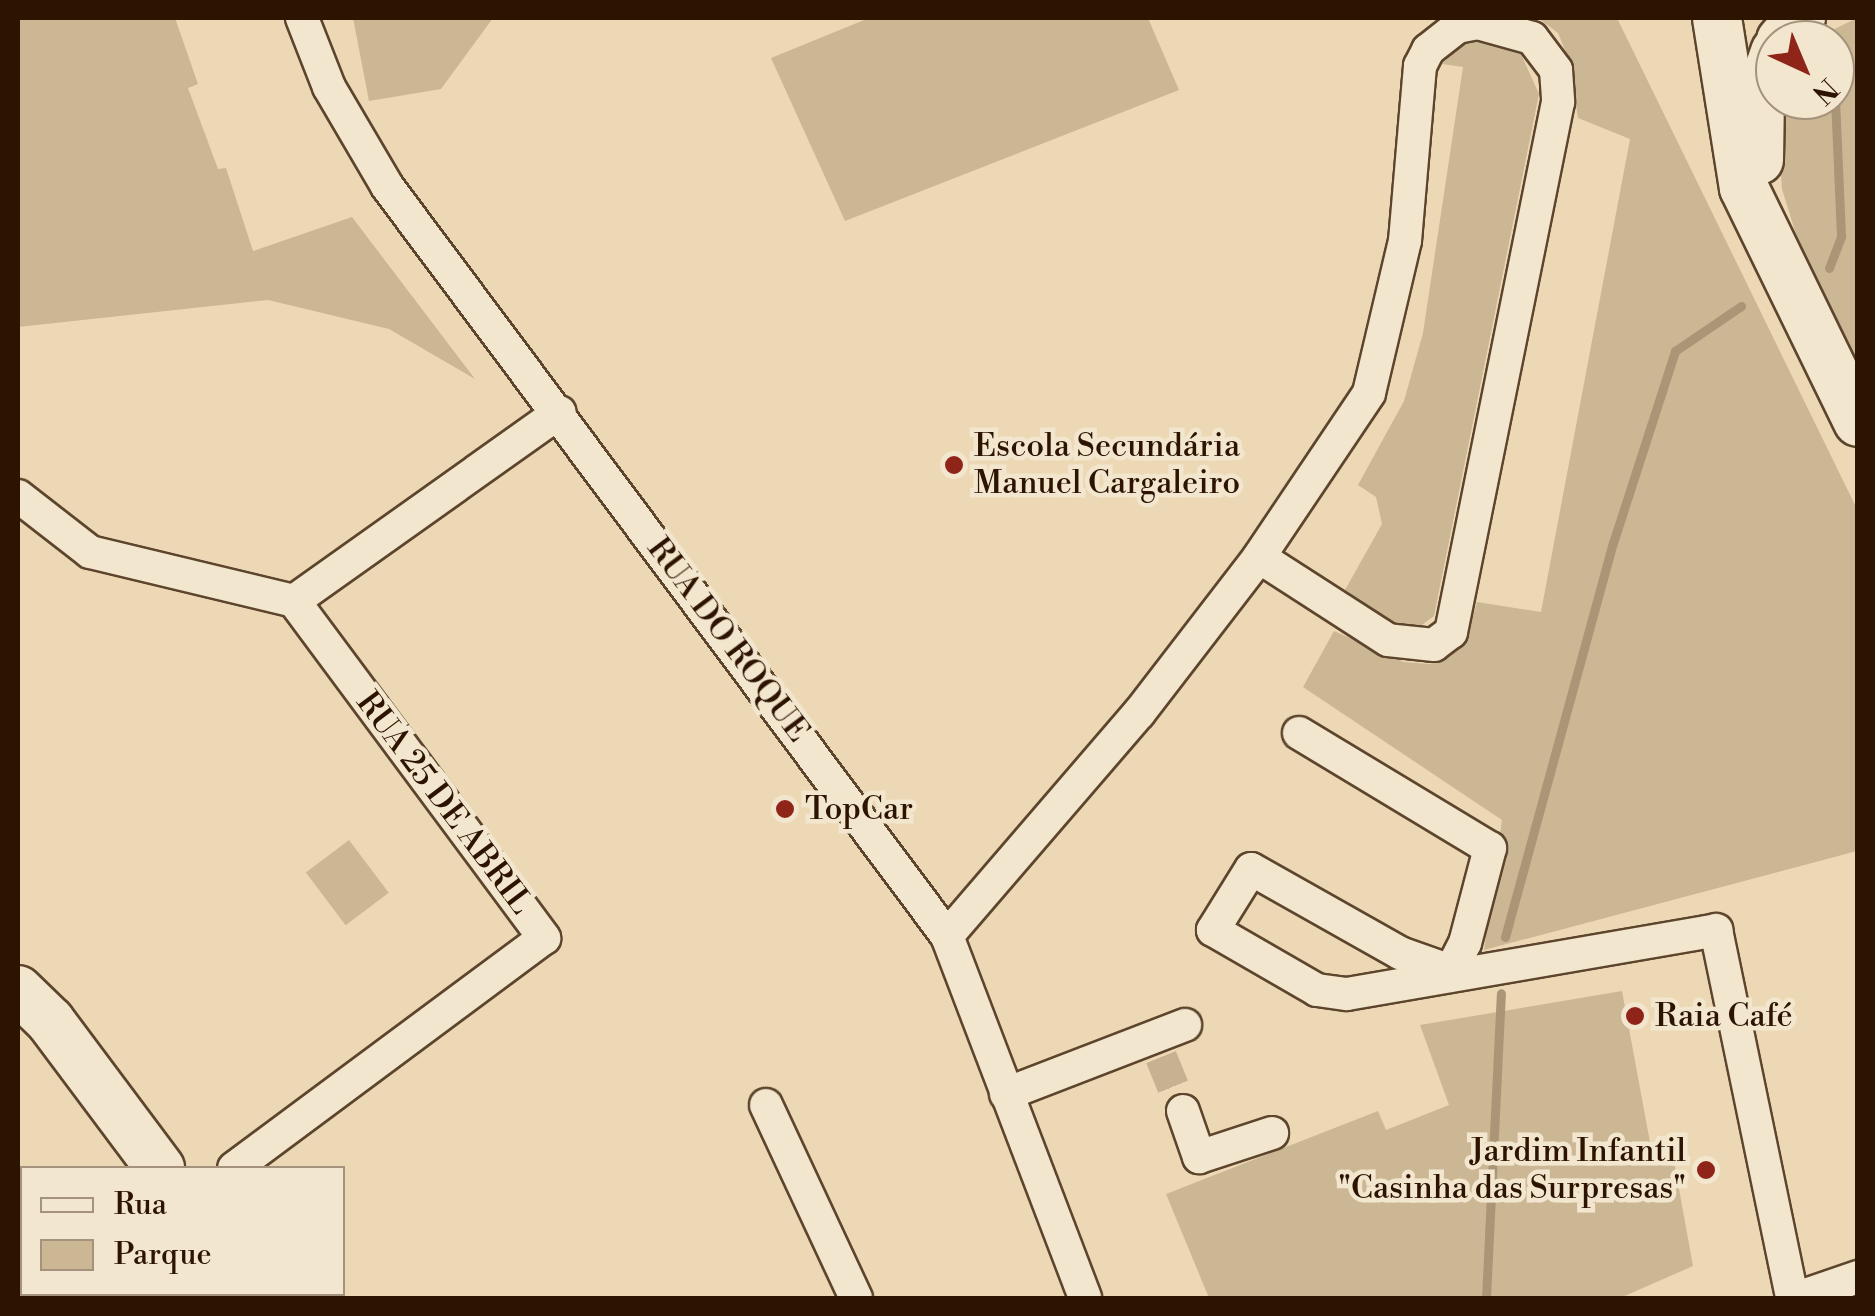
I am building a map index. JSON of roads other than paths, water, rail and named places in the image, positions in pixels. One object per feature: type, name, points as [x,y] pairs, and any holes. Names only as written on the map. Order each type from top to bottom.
[{"type":"main road","points":[[1717,18],[1744,188],[1858,422]]},
{"type":"main road","points":[[1759,120],[1757,148],[1772,216],[1811,325]]},
{"type":"main road","points":[[18,990],[50,1021],[159,1166]]},
{"type":"street","name":"RUA DO ROQUE","points":[[302,18],[356,140],[947,936],[1086,1298]]},
{"type":"street","points":[[947,936],[1140,713],[1259,557],[1369,393],[1405,242],[1420,66],[1431,29],[1478,23],[1539,44],[1559,85],[1457,620],[1434,646],[1388,640],[1259,557]]},
{"type":"street","points":[[18,496],[90,552],[294,601],[560,412]]},
{"type":"street","name":"RUA 25 DE ABRIL","points":[[237,1166],[544,938],[294,601]]},
{"type":"street","points":[[1300,732],[1490,848],[1451,972]]},
{"type":"street","points":[[1451,972],[1336,994],[1317,990],[1213,930],[1251,869],[1400,953],[1451,972],[1475,976],[1716,930],[1795,1298],[1858,1277]]},
{"type":"street","points":[[1006,1094],[1167,1039]]},
{"type":"street","points":[[766,1105],[856,1298]]},
{"type":"street","points":[[1183,1111],[1199,1156],[1272,1132]]},
{"type":"waterway","points":[[1829,268],[1841,236],[1836,120]]},
{"type":"waterway","points":[[1505,937],[1613,543],[1675,351],[1741,306]]},
{"type":"waterway","points":[[1486,1298],[1501,993]]},
{"type":"tunnel","points":[[1161,1057],[1183,1111]]},
{"type":"place","name":"Escola Secundária Manuel Cargaleiro","points":[[954,465]]},
{"type":"place","name":"TopCar","points":[[785,809]]},
{"type":"place","name":"Raia Café","points":[[1635,1016]]},
{"type":"place","name":"Jardim Infantil \"Casinha das Surpresas\"","points":[[1706,1170]]}]
